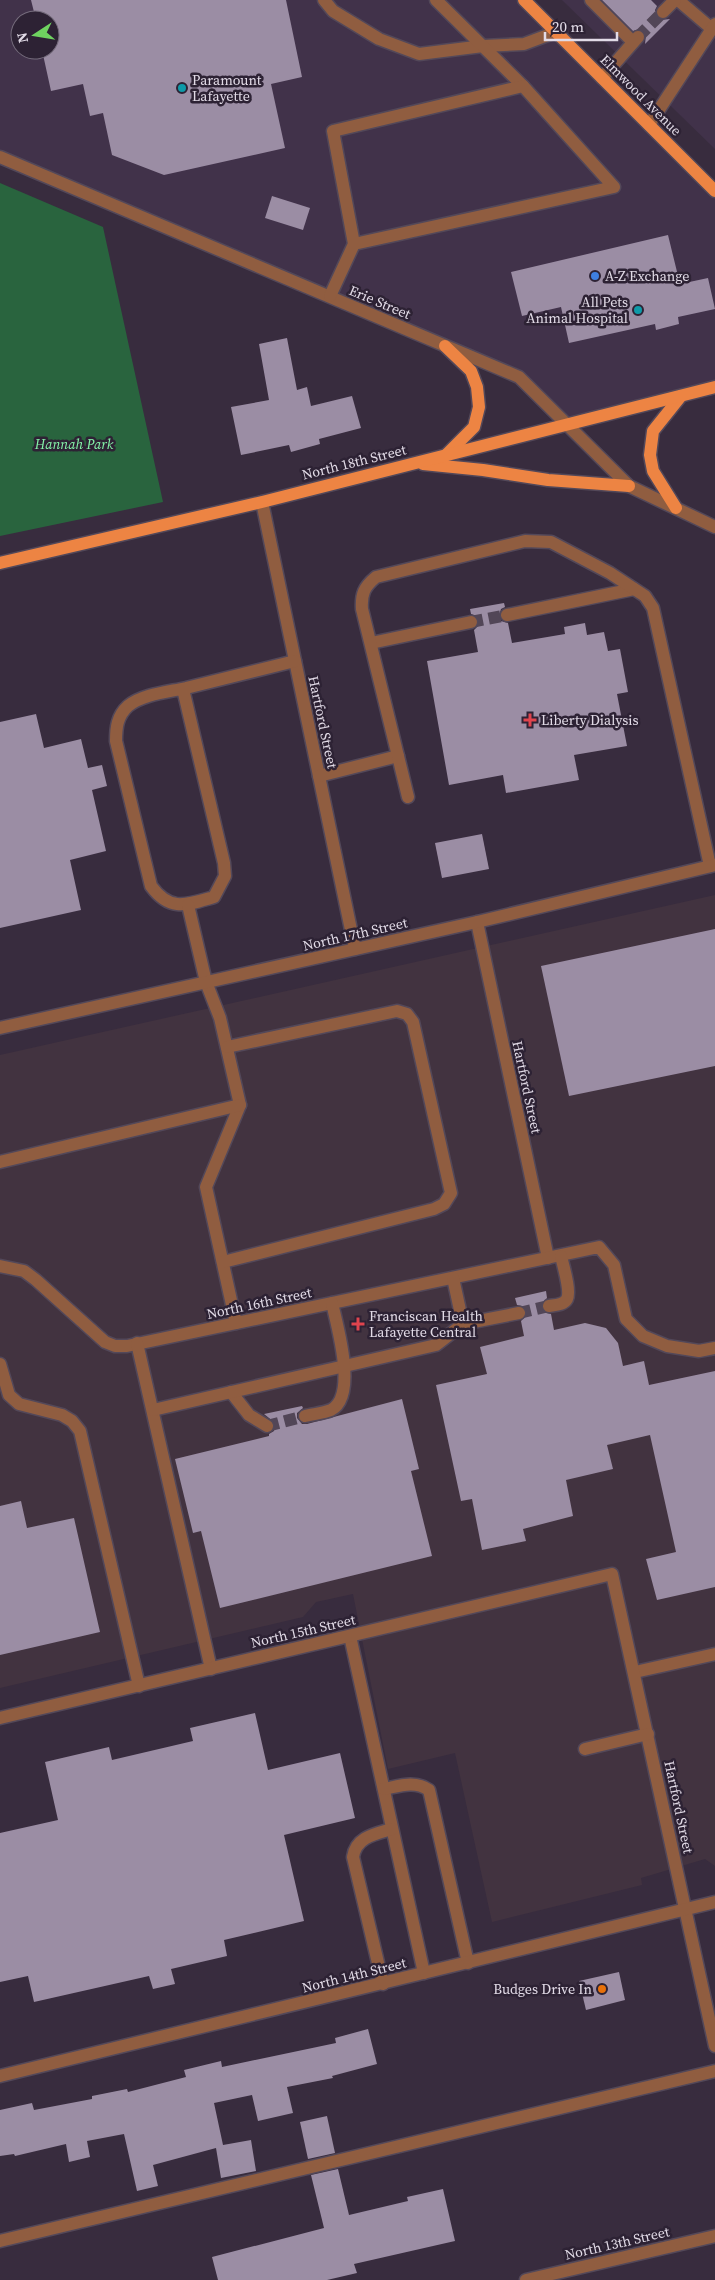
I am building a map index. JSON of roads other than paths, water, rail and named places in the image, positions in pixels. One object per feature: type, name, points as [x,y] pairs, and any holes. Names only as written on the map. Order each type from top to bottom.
[{"type":"main road","name":"Elmwood Avenue","points":[[524,0],[715,192]]},
{"type":"main road","points":[[445,346],[471,372],[477,387],[479,408],[474,427],[446,455]]},
{"type":"main road","name":"North 18th Street","points":[[0,563],[262,502],[715,387]]},
{"type":"main road","points":[[676,508],[653,471],[650,455],[653,431],[681,396]]},
{"type":"main road","points":[[414,463],[483,470],[548,480],[629,486]]},
{"type":"street","points":[[324,0],[333,11],[379,39],[419,54],[483,46],[524,44],[556,32]]},
{"type":"street","points":[[354,244],[614,187],[523,86],[436,0]]},
{"type":"street","points":[[591,0],[635,40],[602,78]]},
{"type":"street","points":[[649,125],[713,27],[677,0],[663,12]]},
{"type":"street","points":[[330,296],[354,244],[333,131],[523,86]]},
{"type":"street","name":"Erie Street","points":[[0,157],[519,378],[629,486],[715,527]]},
{"type":"street","name":"Hartford Street","points":[[262,502],[355,949]]},
{"type":"street","points":[[408,797],[361,598],[365,586],[376,577],[525,540],[551,542],[610,573],[645,596],[653,608],[713,865]]},
{"type":"street","points":[[508,615],[634,589]]},
{"type":"street","points":[[371,643],[471,622]]},
{"type":"street","points":[[183,688],[224,863],[225,876],[214,897],[188,905],[168,903],[159,897],[151,886],[116,741],[116,727],[120,716],[136,701],[183,688],[295,661]]},
{"type":"street","points":[[319,776],[398,756]]},
{"type":"street","name":"North 17th Street","points":[[0,1028],[476,922],[713,865]]},
{"type":"street","points":[[188,905],[206,982],[220,1018],[240,1105],[206,1187],[236,1323]]},
{"type":"street","name":"Hartford Street","points":[[476,922],[555,1257],[568,1292],[567,1299],[562,1303],[549,1306]]},
{"type":"street","points":[[223,1262],[434,1209],[444,1204],[451,1193],[413,1022],[406,1014],[396,1011],[227,1047]]},
{"type":"street","points":[[0,1162],[240,1105]]},
{"type":"street","name":"North 16th Street","points":[[0,1266],[24,1271],[105,1342],[115,1346],[137,1344],[599,1247],[614,1265],[626,1319],[643,1336],[667,1346],[699,1351],[715,1348]]},
{"type":"street","points":[[453,1278],[463,1324]]},
{"type":"street","points":[[305,1416],[332,1409],[336,1405],[344,1385],[345,1366],[332,1303]]},
{"type":"street","points":[[153,1410],[436,1345],[463,1324],[519,1313]]},
{"type":"street","points":[[137,1344],[211,1669]]},
{"type":"street","points":[[0,1364],[9,1395],[19,1404],[62,1415],[72,1421],[80,1431],[139,1686]]},
{"type":"street","points":[[231,1392],[249,1415],[267,1426]]},
{"type":"street","name":"Hartford Street","points":[[612,1574],[635,1672],[715,2046]]},
{"type":"street","name":"North 15th Street","points":[[0,1718],[612,1574]]},
{"type":"street","points":[[350,1636],[424,1973]]},
{"type":"street","points":[[635,1672],[715,1654]]},
{"type":"street","points":[[585,1749],[648,1734]]},
{"type":"street","points":[[384,1789],[407,1784],[422,1785],[429,1790],[468,1963]]},
{"type":"street","points":[[383,1984],[353,1857],[355,1847],[363,1839],[392,1830]]},
{"type":"street","name":"North 14th Street","points":[[0,2076],[715,1902]]},
{"type":"street","points":[[0,2241],[715,2071]]},
{"type":"street","name":"North 13th Street","points":[[526,2280],[562,2276],[715,2236]]},
{"type":"tunnel","points":[[638,37],[663,12]]},
{"type":"tunnel","points":[[471,622],[507,615]]},
{"type":"tunnel","points":[[519,1313],[549,1306]]},
{"type":"tunnel","points":[[267,1426],[305,1416]]},
{"type":"place","name":"Paramount Lafayette","points":[[182,88]]},
{"type":"place","name":"A-Z Exchange","points":[[595,276]]},
{"type":"place","name":"All Pets Animal Hospital","points":[[638,310]]},
{"type":"place","name":"Liberty Dialysis","points":[[530,720]]},
{"type":"place","name":"Franciscan Health Lafayette Central","points":[[358,1324]]},
{"type":"place","name":"Budges Drive In","points":[[602,1989]]},
{"type":"park label","name":"Hannah Park","points":[[74,444]]}]
